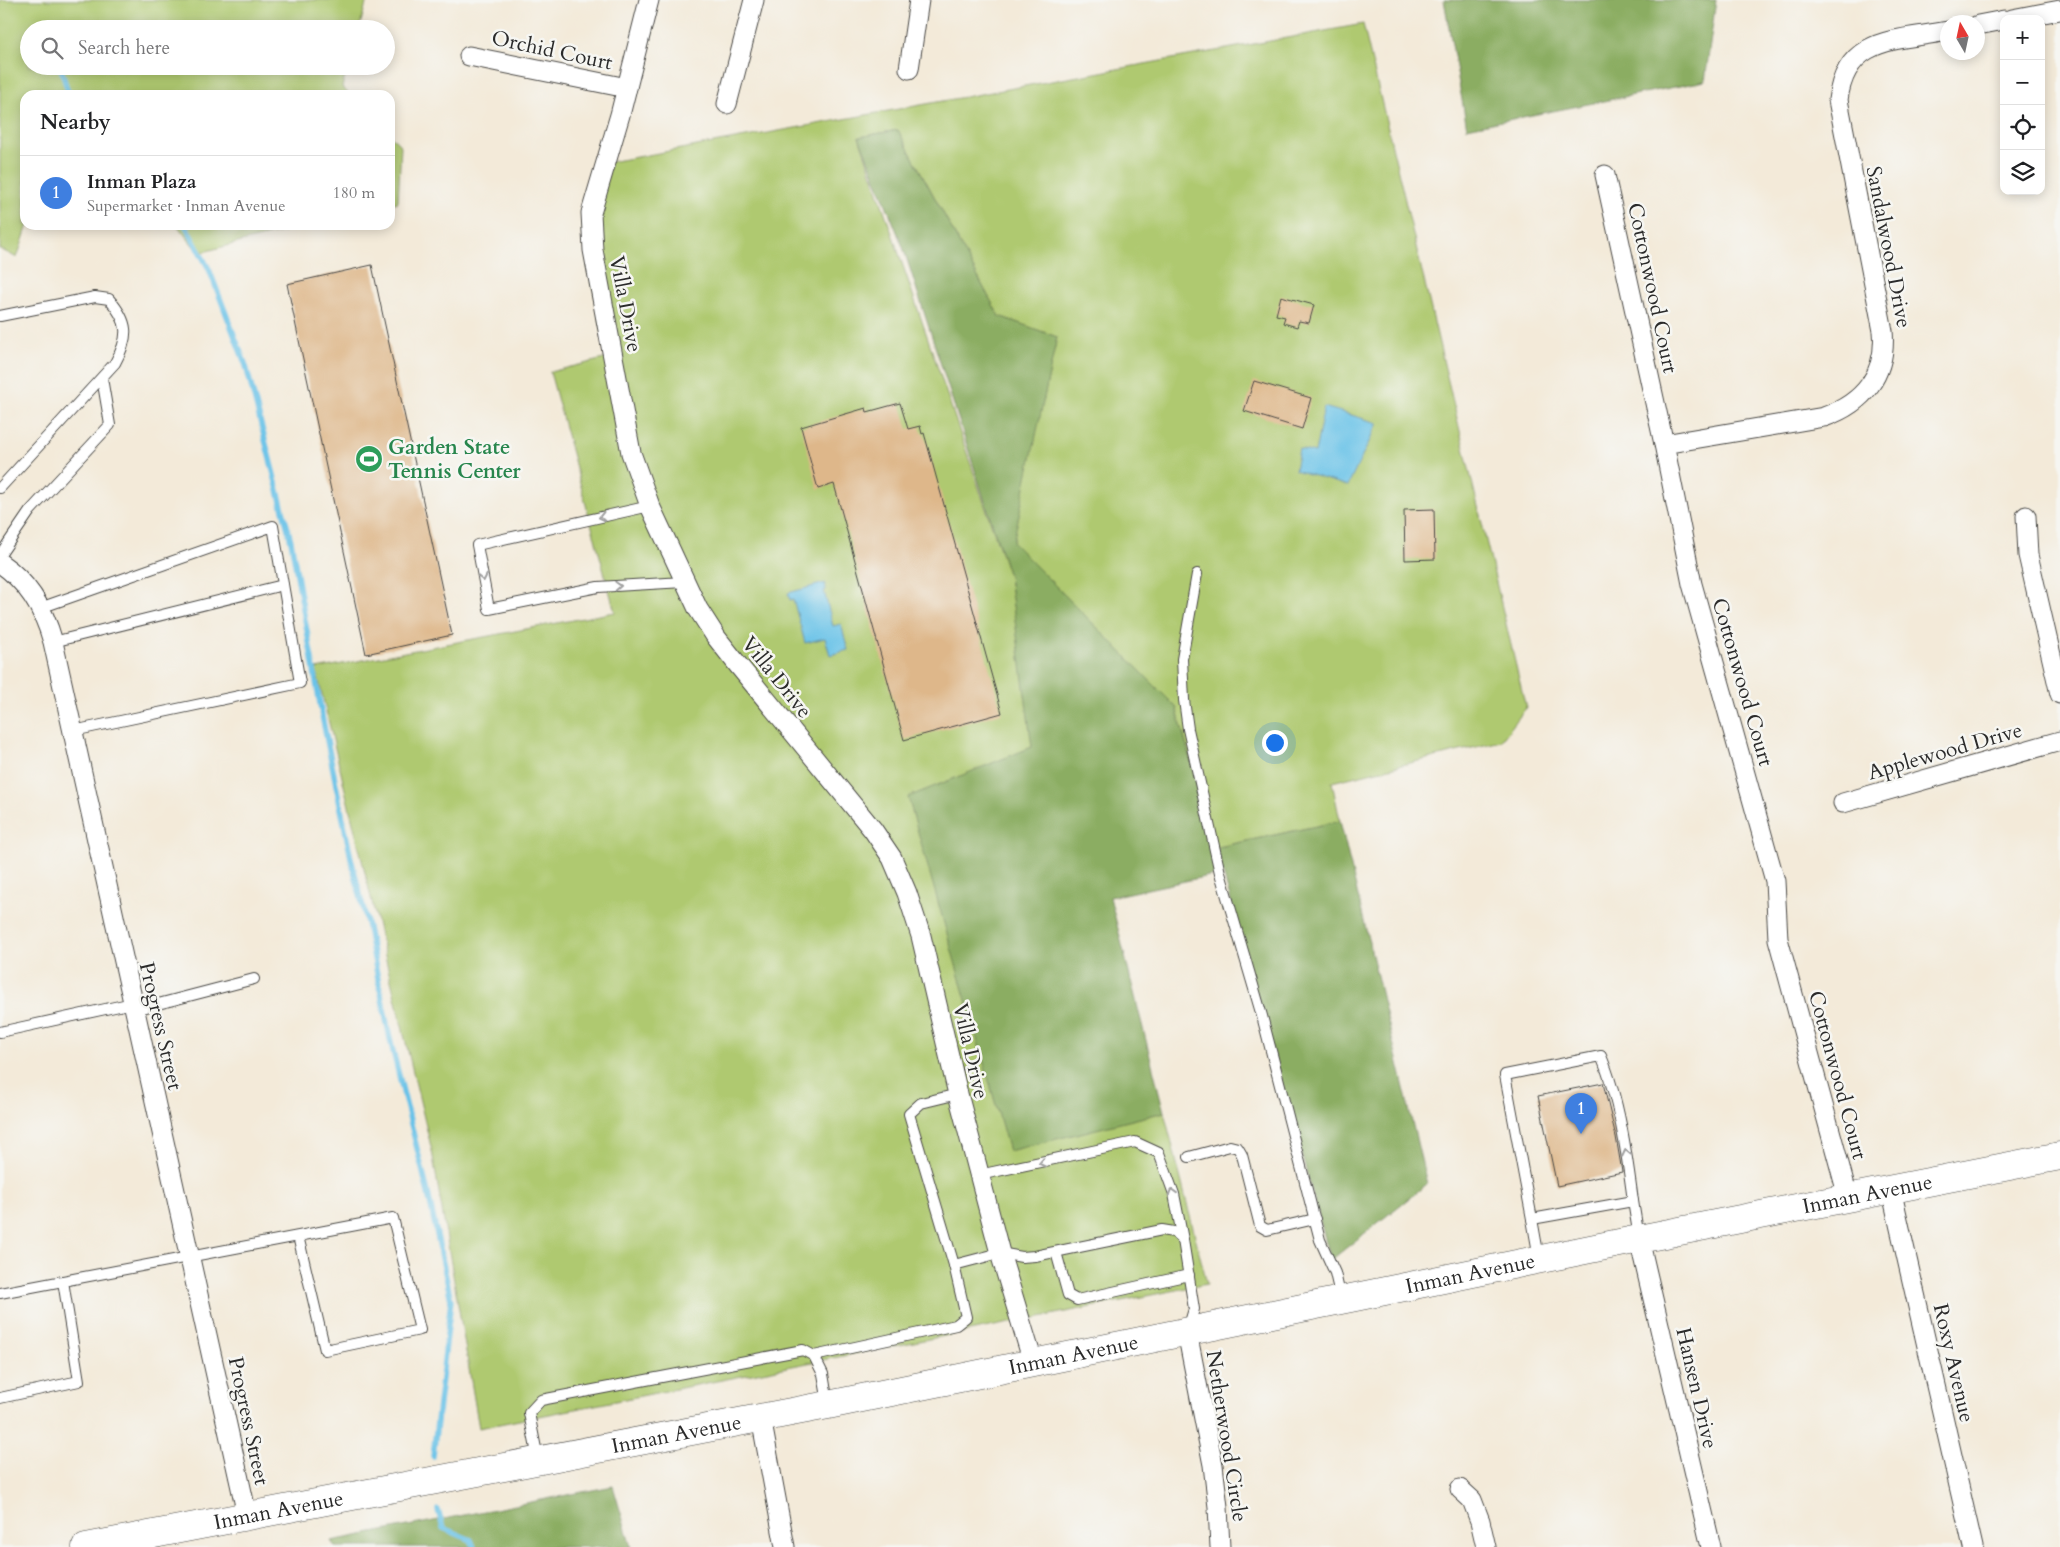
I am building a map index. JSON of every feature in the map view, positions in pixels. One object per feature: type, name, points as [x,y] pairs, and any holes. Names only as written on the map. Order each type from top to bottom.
[{"type":"main road","name":"Inman Avenue","points":[[86,1547],[828,1405],[1640,1239],[2060,1156]]},
{"type":"street","name":"Villa Drive","points":[[649,0],[627,88],[591,213],[594,250],[631,453],[650,506],[698,609],[716,637],[873,830],[892,858],[908,893],[921,936],[979,1175],[1033,1362]]},
{"type":"street","points":[[727,104],[754,0]]},
{"type":"street","points":[[909,69],[919,0]]},
{"type":"street","points":[[2033,15],[2060,10]]},
{"type":"street","points":[[1985,24],[2000,21]]},
{"type":"street","name":"Sandalwood Drive","points":[[1664,444],[1824,417],[1840,412],[1860,398],[1870,386],[1878,372],[1883,356],[1883,331],[1838,100],[1840,83],[1844,72],[1855,57],[1870,47],[1940,32]]},
{"type":"street","name":"Orchid Court","points":[[469,56],[627,88]]},
{"type":"street","name":"Cottonwood Court","points":[[1605,175],[1664,444],[1692,584],[1774,881],[1778,939],[1848,1197]]},
{"type":"street","points":[[2026,516],[2028,555],[2060,694]]},
{"type":"street","name":"Progress Street","points":[[0,563],[21,580],[40,608],[49,627],[53,642],[247,1515]]},
{"type":"street","name":"Applewood Drive","points":[[1843,803],[2060,741]]},
{"type":"street","name":"Roxy Avenue","points":[[1891,1189],[1973,1547]]},
{"type":"street","name":"Hansen Drive","points":[[1640,1239],[1711,1547]]},
{"type":"street","name":"Netherwood Circle","points":[[1187,1332],[1213,1465],[1220,1547]]},
{"type":"street","points":[[761,1418],[785,1547]]},
{"type":"street","points":[[1460,1489],[1472,1500],[1480,1520],[1486,1547]]},
{"type":"lane","points":[[0,316],[95,297],[109,299],[121,312],[125,324],[126,338],[114,363],[102,378],[0,488]]},
{"type":"lane","points":[[0,555],[30,511],[110,425],[102,378]]},
{"type":"lane","points":[[650,506],[477,546],[489,609],[598,587],[684,582]]},
{"type":"lane","points":[[40,608],[272,526],[300,683],[72,731]]},
{"type":"lane","points":[[1197,574],[1182,659],[1184,700],[1188,729],[1213,845],[1262,1016],[1320,1240],[1335,1273],[1341,1300]]},
{"type":"lane","points":[[53,642],[283,585]]},
{"type":"lane","points":[[0,1032],[134,1007],[254,979]]},
{"type":"lane","points":[[1540,1260],[1505,1075],[1600,1056],[1608,1072],[1629,1165],[1640,1239]]},
{"type":"lane","points":[[814,1356],[956,1325],[966,1316],[954,1265],[909,1114],[921,1103],[958,1094]]},
{"type":"lane","points":[[979,1175],[1135,1142],[1159,1154],[1174,1194],[1194,1308],[1187,1332]]},
{"type":"lane","points":[[1189,1157],[1230,1146],[1238,1148],[1242,1155],[1260,1226],[1267,1230],[1315,1219]]},
{"type":"lane","points":[[1532,1219],[1633,1201]]},
{"type":"lane","points":[[0,1293],[190,1257],[298,1236],[393,1218],[420,1330],[325,1350],[298,1236]]},
{"type":"lane","points":[[954,1265],[1000,1253],[1022,1257],[1056,1252],[1162,1230],[1174,1232],[1183,1240]]},
{"type":"lane","points":[[1056,1252],[1068,1295],[1077,1300],[1188,1276]]},
{"type":"lane","points":[[0,1398],[79,1381],[63,1281]]},
{"type":"lane","points":[[538,1460],[529,1413],[542,1400],[803,1350],[814,1356],[823,1374],[828,1405]]},
{"type":"green space","points":[[0,0],[367,0],[361,20],[20,20],[20,75],[345,75],[342,87],[345,90],[20,90],[20,230],[26,230],[17,258],[0,249]]},
{"type":"green space","points":[[1444,0],[1716,0],[1705,81],[1467,128]]},
{"type":"green space","points":[[1363,24],[1526,708],[1501,741],[1332,782],[1340,821],[1214,848],[1176,707],[1012,543],[1057,337],[999,316],[898,130],[859,137],[1009,576],[1033,747],[909,797],[1009,1150],[1164,1112],[1207,1284],[479,1428],[432,1151],[316,669],[615,612],[550,372],[608,358],[587,256],[604,163]]},
{"type":"green space","points":[[898,130],[999,316],[1057,337],[1013,543],[1176,707],[1214,848],[1340,821],[1427,1184],[1331,1260],[1223,873],[1110,897],[1164,1112],[1009,1151],[908,797],[1032,747],[1009,576],[903,247],[859,137]]},
{"type":"green space","points":[[395,140],[401,146],[398,202],[395,203]]},
{"type":"green space","points":[[181,230],[288,230],[199,253]]},
{"type":"green space","points":[[613,1486],[631,1547],[335,1547],[331,1541]]},
{"type":"water","points":[[1324,407],[1378,423],[1348,486],[1295,470],[1299,449],[1315,453]]},
{"type":"water","points":[[825,583],[826,590],[824,591],[833,626],[841,624],[848,650],[830,655],[825,638],[805,643],[793,599],[790,600],[788,593]]},
{"type":"building","name":"Garden State Tennis Center","points":[[372,265],[452,635],[366,654],[287,284]]},
{"type":"building","points":[[1281,296],[1314,305],[1309,323],[1299,321],[1297,327],[1283,323],[1285,317],[1276,315]]},
{"type":"building","points":[[1254,381],[1311,398],[1302,429],[1244,411]]},
{"type":"building","points":[[900,403],[908,429],[920,426],[922,434],[924,433],[1002,713],[904,740],[834,484],[818,489],[801,427],[866,408],[867,412]]},
{"type":"building","points":[[1434,509],[1435,559],[1405,560],[1404,510]]},
{"type":"building","points":[[1603,1083],[1622,1172],[1557,1186],[1538,1096]]},
{"type":"waterway","points":[[63,75],[67,90]]},
{"type":"waterway","points":[[188,230],[209,269],[246,366],[291,541],[323,721],[351,858],[367,923],[390,1039],[428,1193],[451,1300],[433,1456]]},
{"type":"waterway","points":[[438,1510],[443,1528],[471,1540],[474,1547]]},
{"type":"place","name":"Garden State Tennis Center","points":[[369,459]]},
{"type":"place","name":"Inman Plaza","points":[[1581,1134]]}]
